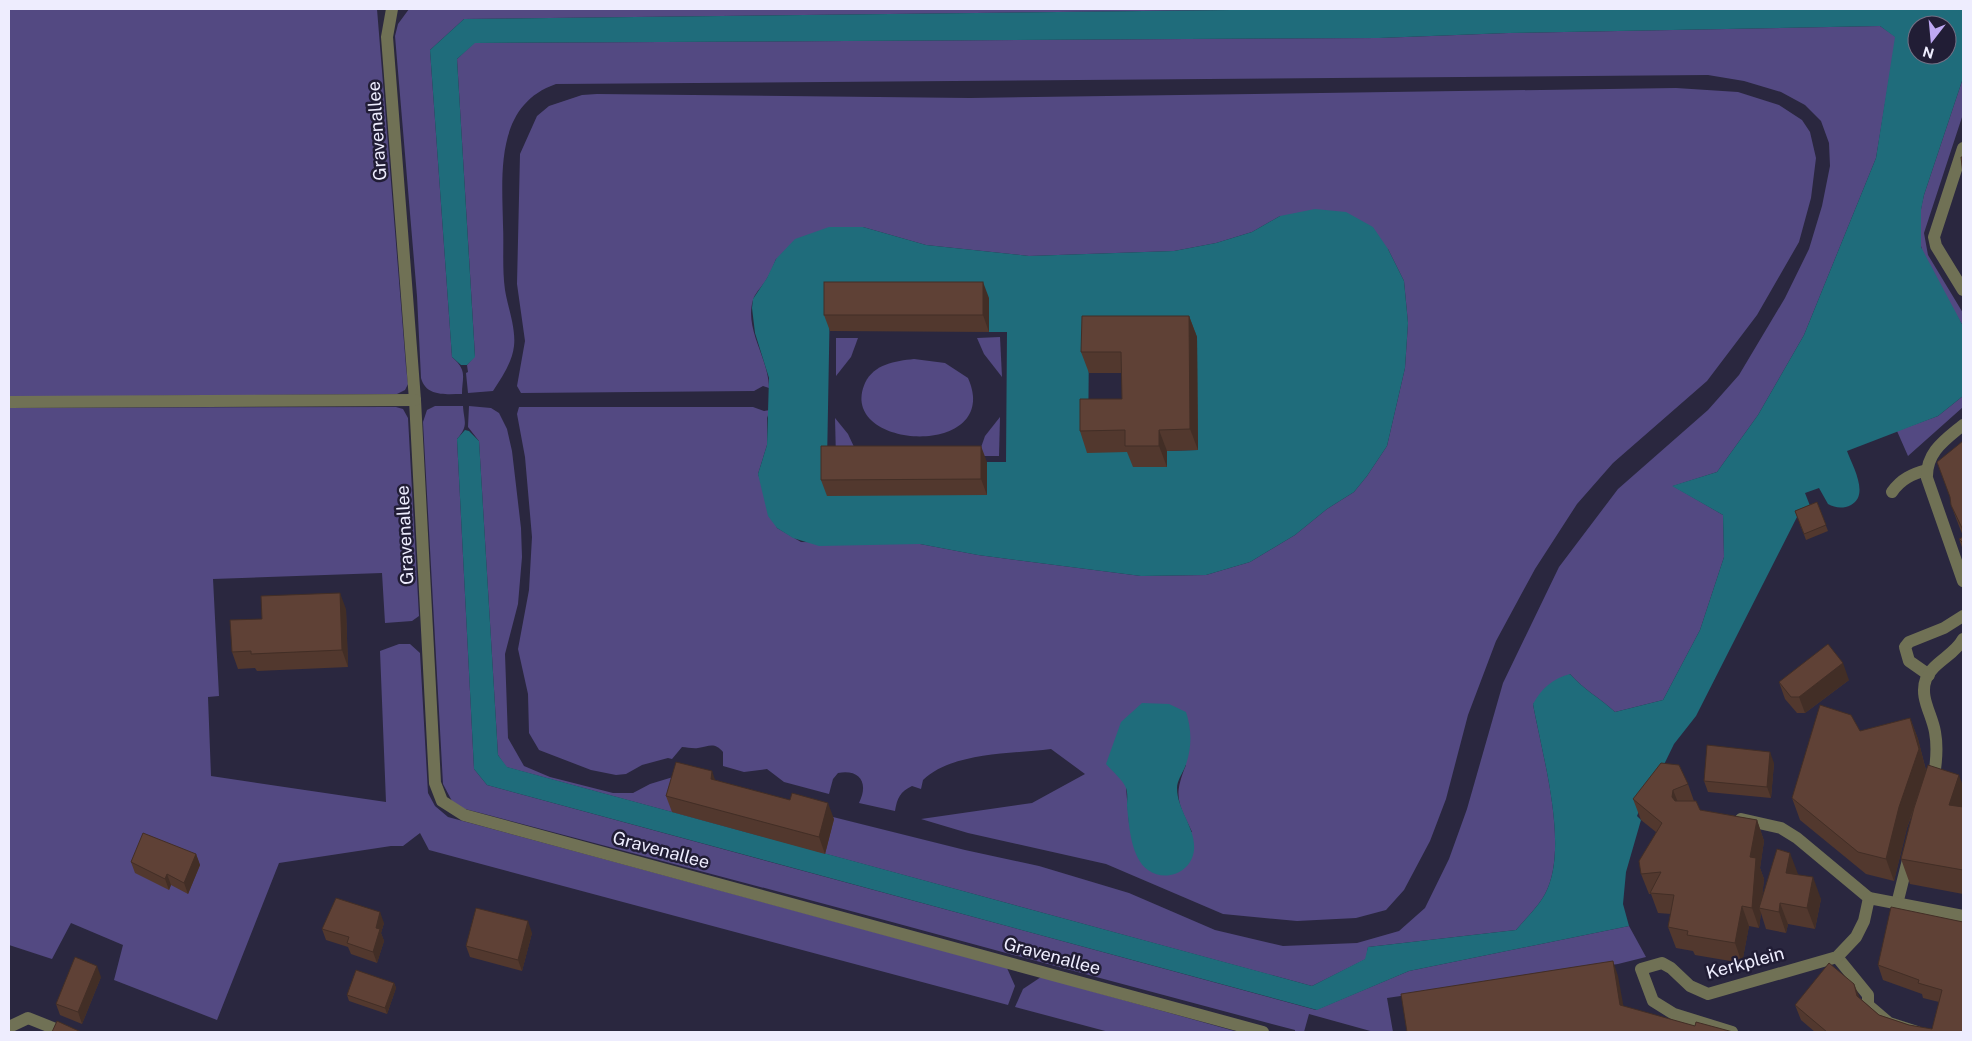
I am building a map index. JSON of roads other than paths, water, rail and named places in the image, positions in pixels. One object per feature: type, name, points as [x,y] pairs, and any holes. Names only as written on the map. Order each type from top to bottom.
[{"type":"street","name":"Gravenallee","points":[[392,9],[387,37],[415,400],[435,783],[438,794],[447,806],[464,816],[1263,1032]]},
{"type":"street","points":[[1963,148],[1934,237],[1936,246],[1963,290]]},
{"type":"street","points":[[9,402],[415,400]]},
{"type":"street","points":[[1963,425],[1933,452],[1926,470],[1927,478],[1963,581]]},
{"type":"street","points":[[1892,492],[1900,482],[1912,474],[1926,470]]},
{"type":"street","points":[[1929,674],[1909,661],[1905,647],[1909,642],[1944,628],[1963,616]]},
{"type":"street","points":[[1928,797],[1935,771],[1936,733],[1924,694],[1924,685],[1929,674],[1963,639]]},
{"type":"street","points":[[1724,816],[1763,822],[1781,828],[1798,838],[1869,898],[1963,916]]},
{"type":"street","points":[[1897,904],[1913,840]]},
{"type":"street","points":[[1869,898],[1864,921],[1856,937],[1837,957],[1868,995],[1868,1005],[1889,1023],[1917,1032]]},
{"type":"street","name":"Kerkplein","points":[[1695,1027],[1653,1001],[1641,969],[1662,963],[1671,968],[1690,986],[1708,994],[1837,957]]},
{"type":"street","points":[[9,1028],[28,1018],[63,1032]]},
{"type":"street","points":[[1695,1027],[1732,1032]]}]
